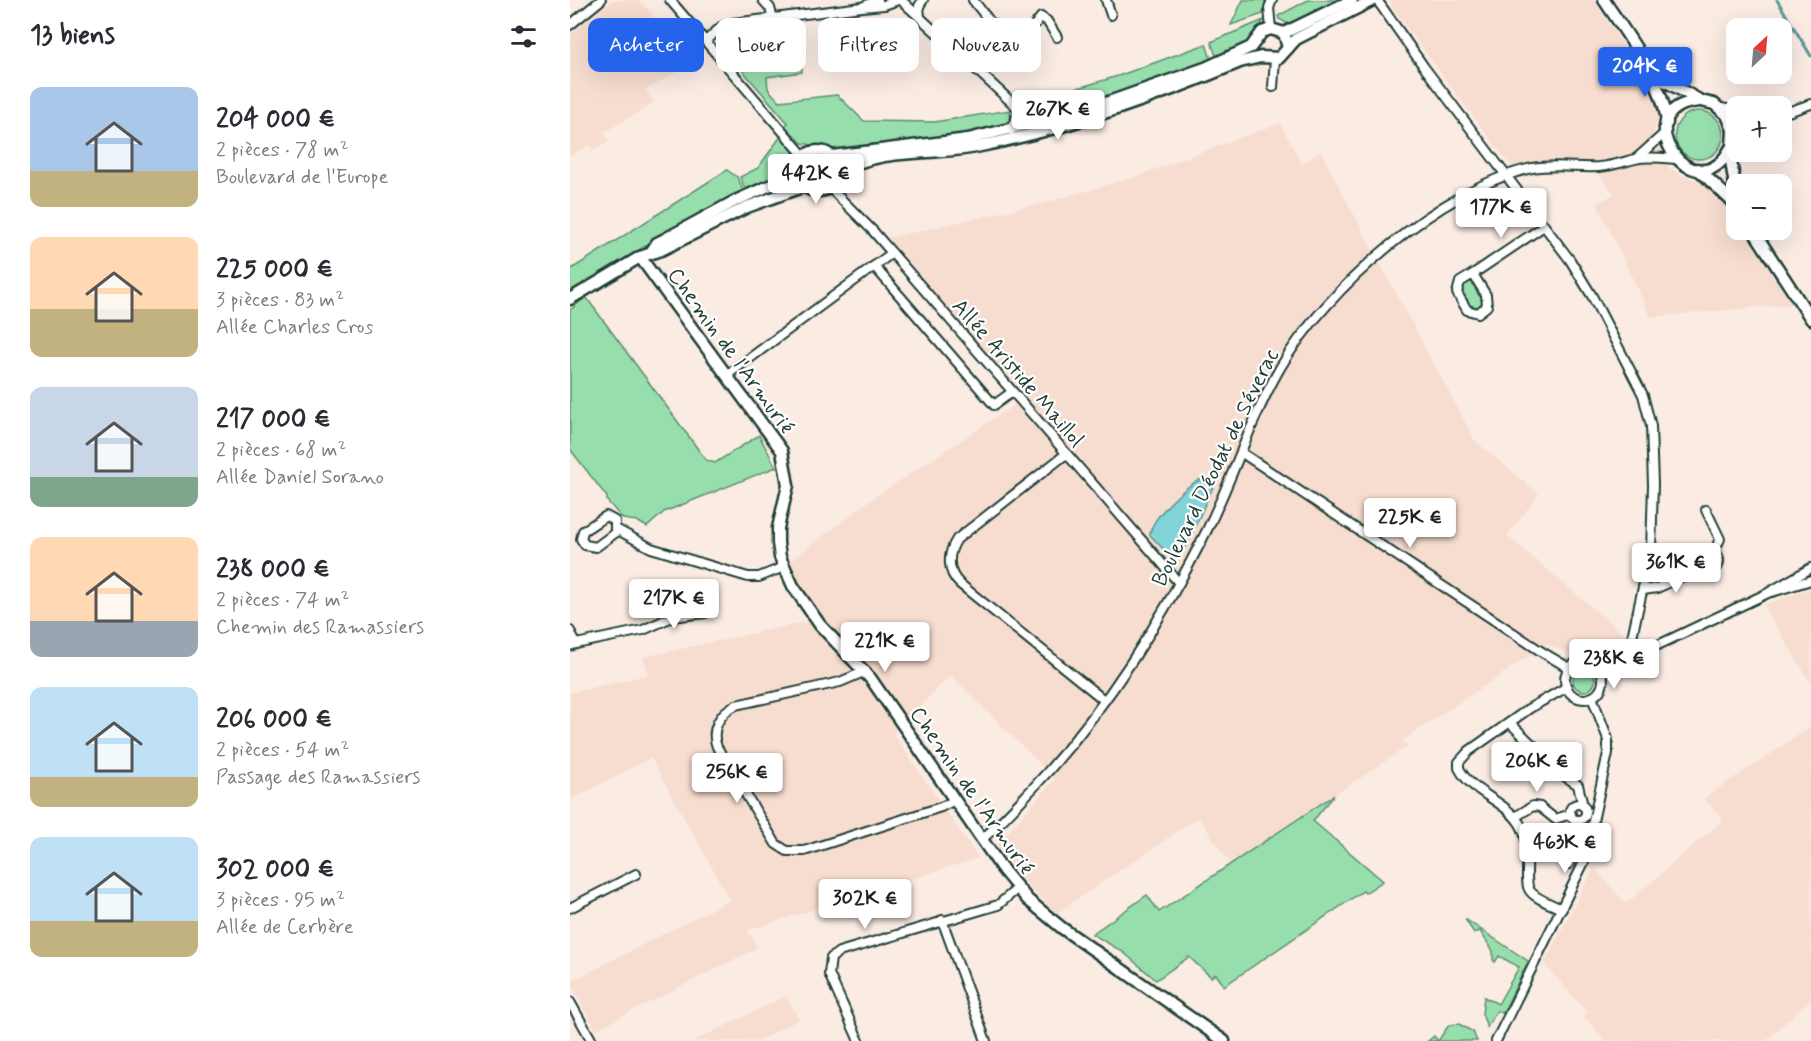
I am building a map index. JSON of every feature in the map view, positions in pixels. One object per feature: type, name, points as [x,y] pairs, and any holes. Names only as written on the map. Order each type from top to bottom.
[{"type":"main road","points":[[570,299],[645,254],[657,243],[723,207],[798,173],[804,156],[821,151],[832,156],[968,139],[1039,123],[1198,71],[1245,50],[1257,40],[1262,32],[1271,28],[1284,33],[1352,0]]},
{"type":"main road","points":[[798,173],[805,186],[817,191],[830,188],[839,172],[857,160],[974,147],[1038,132],[1154,96],[1240,62],[1283,55],[1287,48],[1306,33],[1372,0]]},
{"type":"main road","points":[[1604,0],[1647,66],[1666,112],[1667,144],[1676,159],[1698,168],[1726,195]]},
{"type":"main road","points":[[1284,33],[1287,48]]},
{"type":"main road","points":[[1257,40],[1260,53],[1271,58]]},
{"type":"main road","points":[[1647,66],[1661,79],[1720,108],[1726,115]]},
{"type":"main road","points":[[1666,128],[1680,106],[1701,100]]},
{"type":"main road","points":[[1698,168],[1718,163],[1726,152]]},
{"type":"main road","points":[[832,156],[839,172]]},
{"type":"main road","points":[[645,254],[661,250],[764,200],[805,186]]},
{"type":"main road","points":[[1760,240],[1811,319]]},
{"type":"main road","name":"Chemin de l'Armurié","points":[[645,254],[727,375],[777,442],[784,457],[788,485],[777,537],[784,567],[812,614],[866,671],[981,840],[1018,888],[1062,928],[1224,1041]]},
{"type":"street","points":[[570,24],[601,0]]},
{"type":"street","points":[[670,0],[804,156]]},
{"type":"street","points":[[763,0],[770,8],[773,18]]},
{"type":"street","points":[[862,7],[878,0]]},
{"type":"street","points":[[920,17],[919,6],[923,0]]},
{"type":"street","points":[[973,0],[991,23],[1014,39],[1025,37],[1041,17],[1047,21],[1057,37]]},
{"type":"street","points":[[1106,0],[1111,15]]},
{"type":"street","points":[[1271,28],[1269,8],[1272,0]]},
{"type":"street","points":[[1377,0],[1544,226],[1592,296],[1643,395],[1650,416],[1653,485],[1651,551],[1632,637],[1638,654]]},
{"type":"street","points":[[780,18],[903,1],[1020,110],[1039,123]]},
{"type":"street","points":[[706,41],[716,33]]},
{"type":"street","points":[[1271,58],[1272,87]]},
{"type":"street","points":[[1794,108],[1810,104]]},
{"type":"street","points":[[1720,108],[1726,109]]},
{"type":"street","points":[[1011,130],[1020,110]]},
{"type":"street","name":"Boulevard Déodat de Séverac","points":[[1637,158],[1666,128]]},
{"type":"street","name":"Boulevard Déodat de Séverac","points":[[981,840],[1056,762],[1104,700],[1179,583],[1281,366],[1331,299],[1375,257],[1409,231],[1459,200],[1506,176],[1551,165],[1603,167],[1637,158],[1676,159]]},
{"type":"street","name":"Allée Aristide Maillol","points":[[830,188],[892,253],[1179,583]]},
{"type":"street","points":[[1473,274],[1488,302],[1482,312],[1474,314],[1467,310],[1457,292],[1460,282],[1544,226]]},
{"type":"street","points":[[727,375],[892,253]]},
{"type":"street","points":[[874,266],[994,405],[1012,392]]},
{"type":"street","points":[[1242,453],[1569,668]]},
{"type":"street","points":[[1066,454],[957,539],[951,553],[950,570],[960,584],[1104,700]]},
{"type":"street","points":[[1706,510],[1720,539],[1714,552]]},
{"type":"street","points":[[616,529],[597,547],[589,547],[581,539],[585,528],[602,516],[613,519],[616,529],[651,548],[748,577],[764,575],[784,567]]},
{"type":"street","points":[[1707,550],[1714,552],[1719,561],[1717,568],[1706,572],[1700,568],[1697,561],[1700,554],[1707,550]]},
{"type":"street","points":[[1643,590],[1657,588],[1700,568]]},
{"type":"street","points":[[1601,672],[1768,592],[1811,568]]},
{"type":"street","points":[[1768,592],[1811,580]]},
{"type":"street","points":[[570,631],[573,645],[643,630],[672,617],[705,613]]},
{"type":"street","points":[[1590,662],[1601,672],[1601,689],[1592,697],[1577,698],[1567,687],[1565,681],[1569,668],[1575,663],[1590,662]]},
{"type":"street","points":[[866,671],[840,682],[736,705],[724,712],[719,720],[714,737],[717,747],[776,844],[787,851],[804,852],[941,807],[955,800]]},
{"type":"street","points":[[1562,909],[1533,894],[1528,886],[1529,853],[1526,835],[1515,818],[1468,780],[1459,768],[1463,756],[1530,708],[1567,687]]},
{"type":"street","points":[[1496,1041],[1562,909],[1588,850],[1608,753],[1608,739],[1592,697]]},
{"type":"street","points":[[1510,723],[1567,778],[1578,785],[1586,811],[1582,819],[1577,820],[1571,814]]},
{"type":"street","points":[[1515,818],[1533,806],[1540,807],[1555,819],[1571,814]]},
{"type":"street","points":[[1571,814],[1574,806],[1583,806]]},
{"type":"street","points":[[1526,835],[1532,836],[1569,864]]},
{"type":"street","points":[[570,908],[636,874]]},
{"type":"street","points":[[859,1041],[829,974],[831,958],[838,952],[998,905],[1018,888]]},
{"type":"street","points":[[942,920],[986,1041]]},
{"type":"street","points":[[570,1002],[574,1017],[592,1041]]},
{"type":"shaded area","points":[[613,0],[639,0],[655,18],[590,18]]},
{"type":"shaded area","points":[[1391,0],[1594,0],[1643,76],[1657,107],[1659,113],[1654,133],[1670,169],[1704,182],[1712,189],[1726,205],[1726,240],[1750,240],[1792,304],[1651,317],[1597,204],[1614,194],[1599,173],[1540,172],[1526,178],[1507,161],[1392,8]]},
{"type":"shaded area","points":[[588,20],[588,72],[677,72],[646,90],[654,103],[604,132],[609,141],[593,150],[589,145],[570,156],[570,34]]},
{"type":"shaded area","points":[[1280,123],[1302,164],[1320,151],[1475,441],[1539,494],[1507,536],[1626,636],[1623,645],[1616,654],[1606,656],[1590,651],[1570,654],[1547,644],[1402,741],[1408,746],[1230,864],[1199,817],[1057,913],[1029,887],[997,845],[1055,779],[951,675],[893,733],[978,858],[748,930],[757,948],[595,1030],[570,982],[730,900],[651,758],[570,800],[570,693],[648,675],[643,657],[824,618],[804,592],[789,562],[872,499],[1024,399],[888,238],[1048,202],[1135,177]]},
{"type":"shaded area","points":[[1811,588],[1811,683],[1763,605]]},
{"type":"shaded area","points":[[1811,727],[1811,998],[1766,1041],[1606,1041],[1584,1017],[1588,1013],[1544,964],[1596,864],[1598,872],[1626,904],[1723,820],[1704,798]]},
{"type":"shaded area","points":[[786,996],[799,1019],[758,1041],[694,1041]]},
{"type":"green space","points":[[1243,0],[1265,0],[1263,14],[1231,25]]},
{"type":"green space","points":[[1308,0],[1346,0],[1290,25],[1279,19],[1278,16]]},
{"type":"green space","points":[[1264,20],[1247,45],[1217,58],[1211,42]]},
{"type":"green space","points":[[1206,44],[1211,59],[1185,68],[1186,72],[1121,95],[1040,118],[1022,105],[1121,75]]},
{"type":"green space","points":[[744,72],[802,72],[767,77],[768,89],[779,101],[837,95],[864,121],[934,122],[1010,110],[1011,120],[999,130],[837,150],[802,143],[785,126],[788,123]]},
{"type":"green space","points":[[1699,111],[1716,118],[1723,135],[1716,152],[1699,159],[1682,152],[1675,135],[1682,118]]},
{"type":"green space","points":[[781,136],[793,150],[794,160],[787,174],[746,191],[740,177],[758,168]]},
{"type":"green space","points":[[819,158],[828,162],[832,171],[828,180],[819,184],[810,180],[806,171],[810,162]]},
{"type":"green space","points":[[727,170],[737,177],[744,192],[658,238],[570,293],[570,270]]},
{"type":"green space","points":[[1472,282],[1479,296],[1483,296],[1484,305],[1475,310],[1467,306],[1469,303],[1460,291],[1465,283]]},
{"type":"green space","points":[[586,297],[706,460],[715,463],[759,435],[776,467],[664,512],[647,527],[637,521],[623,519],[607,501],[607,497],[570,449],[570,310]]},
{"type":"green space","points":[[1584,669],[1592,672],[1595,680],[1592,688],[1584,691],[1576,688],[1573,680],[1576,672]]},
{"type":"green space","points":[[1334,795],[1313,821],[1383,881],[1365,893],[1363,891],[1224,986],[1216,974],[1211,977],[1189,957],[1156,980],[1123,952],[1092,934],[1147,895],[1159,912]]},
{"type":"green space","points":[[1465,919],[1528,961],[1503,1013],[1497,1011],[1487,1027],[1482,1014],[1484,997],[1498,1004],[1519,967],[1499,956],[1495,962],[1493,951],[1480,931],[1474,933]]},
{"type":"green space","points":[[1459,1024],[1473,1032],[1477,1041],[1438,1041],[1449,1025]]},
{"type":"green space","points":[[1434,1036],[1438,1041],[1428,1041]]},
{"type":"water","points":[[1202,479],[1211,483],[1213,487],[1187,544],[1181,552],[1166,552],[1150,535],[1152,528],[1170,503]]},
{"type":"waterway","points":[[1777,0],[1811,56]]}]
